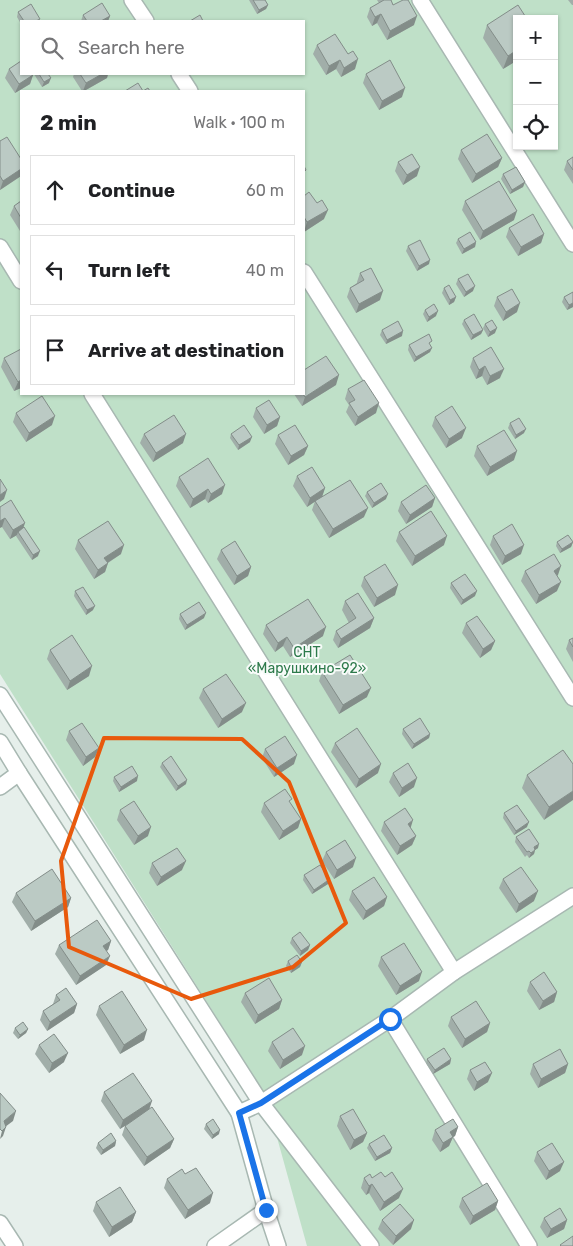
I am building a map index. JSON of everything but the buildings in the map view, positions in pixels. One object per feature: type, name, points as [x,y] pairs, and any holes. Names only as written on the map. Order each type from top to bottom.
[{"type":"street","points":[[132,0],[145,20]]},
{"type":"street","points":[[420,0],[573,244]]},
{"type":"street","points":[[180,75],[189,90]]},
{"type":"street","points":[[0,247],[20,279]]},
{"type":"street","points":[[305,274],[573,698]]},
{"type":"street","points":[[93,395],[454,972]]},
{"type":"street","points":[[0,695],[261,1103],[371,1246]]},
{"type":"street","points":[[0,742],[239,1113],[278,1246]]},
{"type":"street","points":[[0,787],[19,774]]},
{"type":"street","points":[[239,1113],[261,1103],[390,1019],[454,972],[573,896]]},
{"type":"street","points":[[390,1019],[529,1246]]},
{"type":"street","points":[[215,1246],[266,1210]]},
{"type":"street","points":[[0,1223],[15,1246]]},
{"type":"highlighted area","points":[[104,738],[242,739],[289,782],[346,923],[293,967],[191,999],[69,947],[61,861]]},
{"type":"green space","name":"СНТ «Марушкино-92»","points":[[0,0],[573,0],[573,1246],[307,1246],[265,1094],[0,674]]},
{"type":"route","points":[[266,1210],[239,1113],[261,1103],[390,1019]]}]
